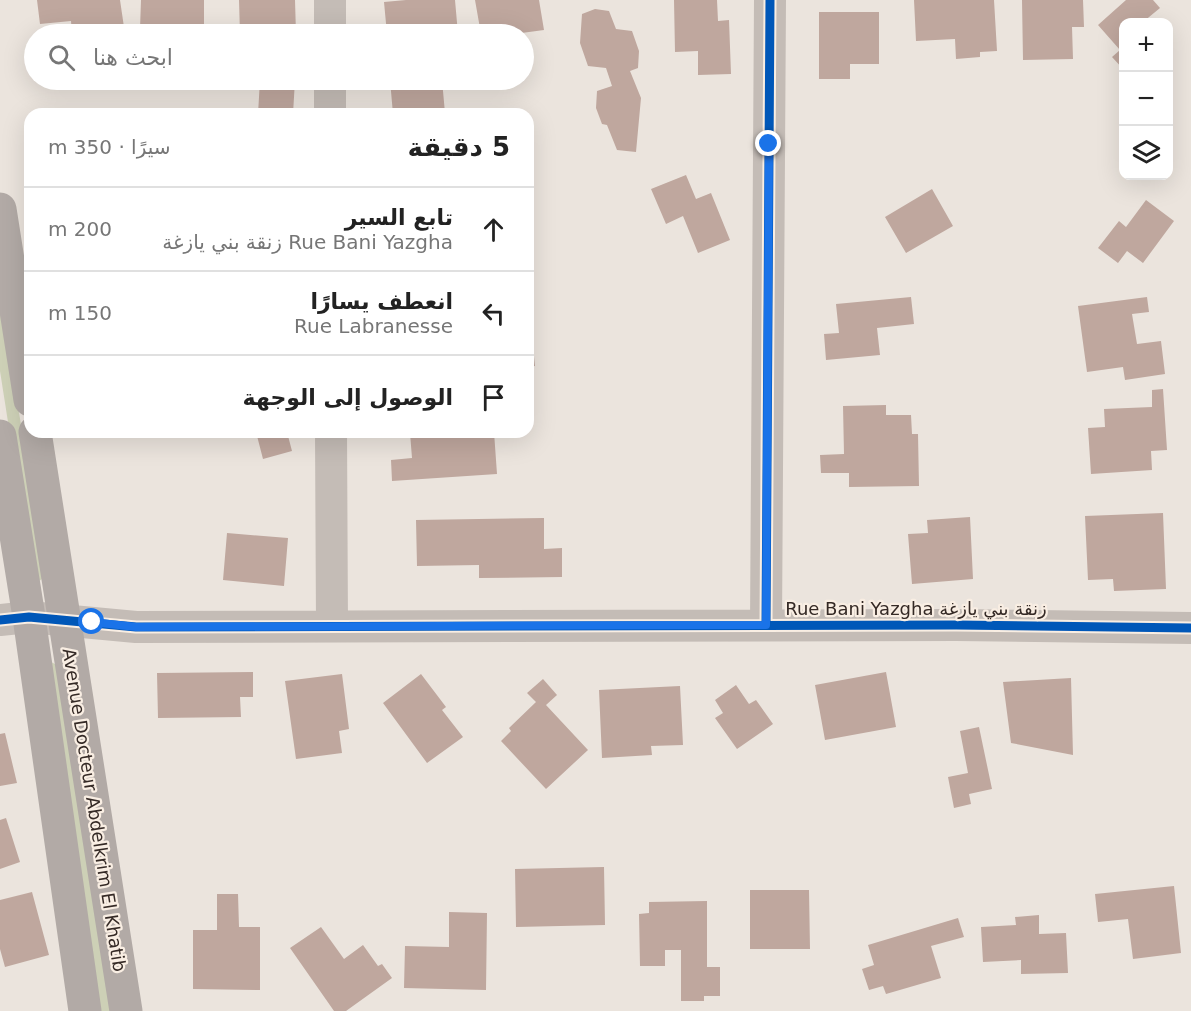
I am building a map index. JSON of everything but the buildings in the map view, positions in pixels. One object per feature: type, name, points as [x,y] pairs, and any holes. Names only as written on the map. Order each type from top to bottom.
[{"type":"main road","points":[[0,209],[24,362]]},
{"type":"main road","name":"Avenue Docteur Abdelkrim El Khatib","points":[[0,436],[15,619],[85,1011]]},
{"type":"main road","name":"Avenue Docteur Abdelkrim El Khatib","points":[[36,438],[126,1011]]},
{"type":"street","points":[[330,0],[330,24]]},
{"type":"street","points":[[766,625],[770,0]]},
{"type":"street","points":[[330,90],[330,108]]},
{"type":"street","points":[[331,438],[332,625]]},
{"type":"street","name":"Rue Bani Yazgha زنقة بني يازغة","points":[[15,619],[65,620],[136,627],[766,625],[1191,628]]},
{"type":"green space","points":[[0,297],[24,443],[42,579],[39,581],[32,575],[0,371]]},
{"type":"green space","points":[[51,662],[57,665],[114,1011],[100,1011]]},
{"type":"cycle path","points":[[766,625],[770,0]]},
{"type":"cycle path","points":[[0,620],[29,617],[136,627],[956,625],[1191,628]]},
{"type":"route","points":[[92,622],[136,627],[766,625],[769,144]]}]
